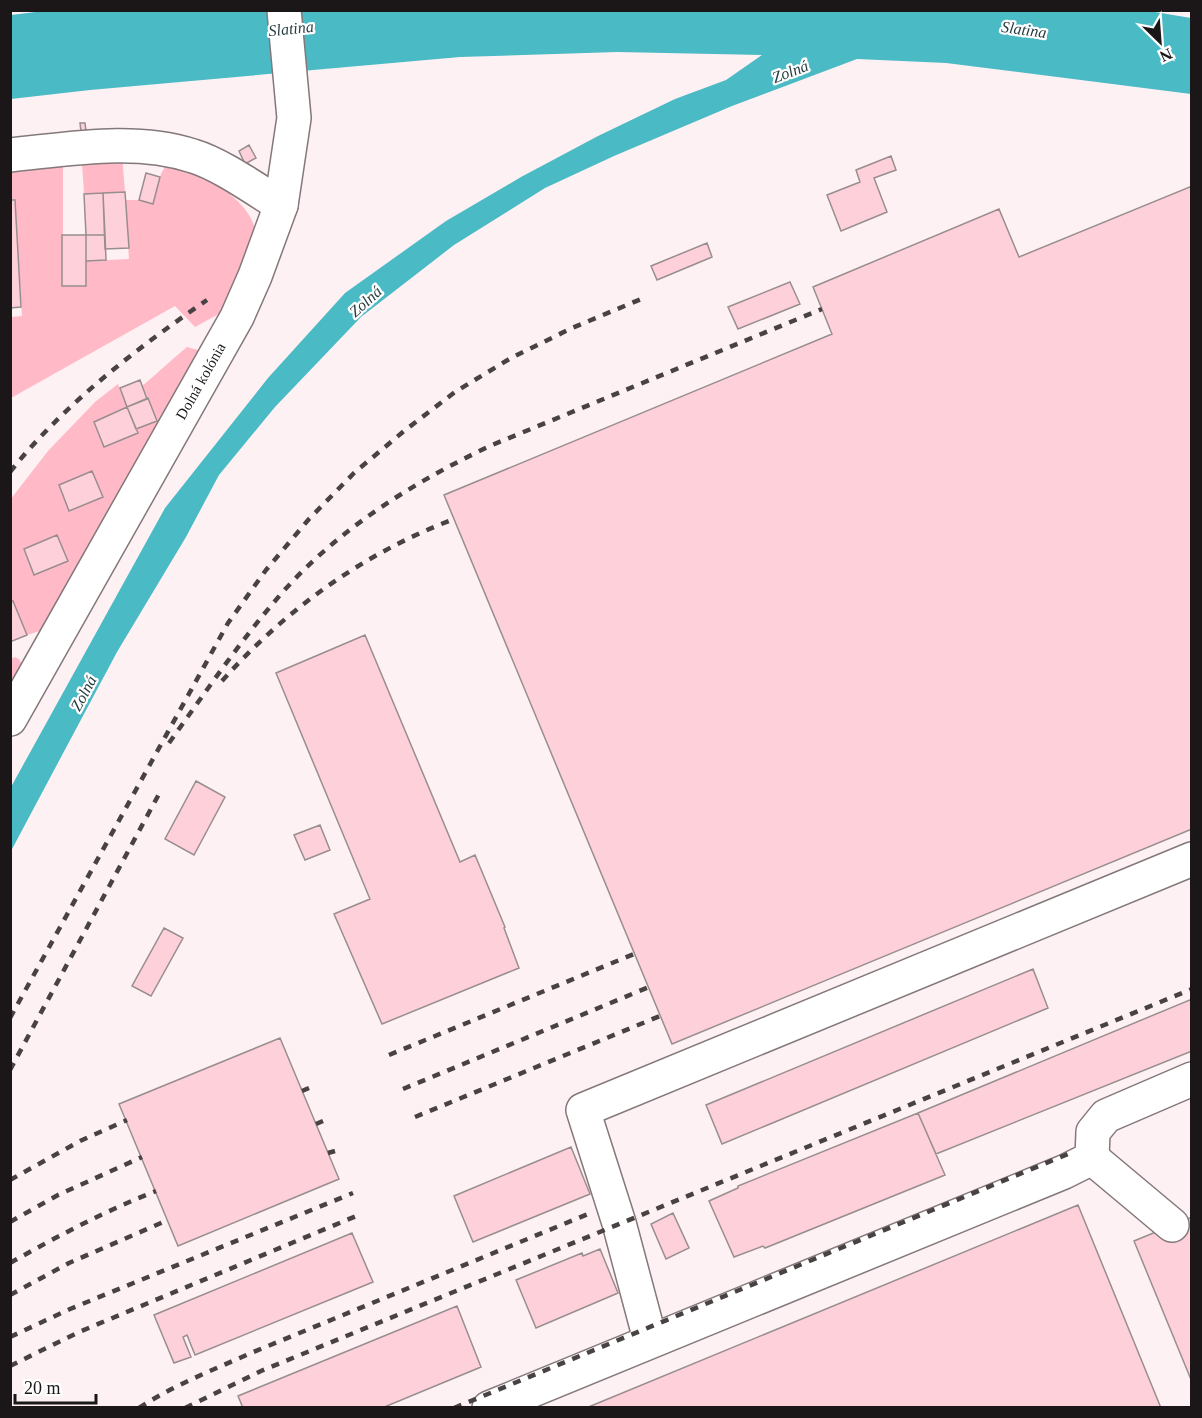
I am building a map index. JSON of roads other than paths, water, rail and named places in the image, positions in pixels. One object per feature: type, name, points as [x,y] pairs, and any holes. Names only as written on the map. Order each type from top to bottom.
[{"type":"lane","name":"Dolná kolónia","points":[[10,719],[237,317],[255,276],[281,205],[294,118],[284,10]]},
{"type":"lane","points":[[10,155],[95,146],[155,148],[194,156],[281,205]]},
{"type":"lane","points":[[648,1341],[647,1328],[619,1223],[583,1110],[1191,859]]},
{"type":"lane","points":[[1092,1158],[1093,1132],[1106,1116],[1191,1079]]},
{"type":"lane","points":[[489,1407],[1064,1172],[1092,1158]]},
{"type":"lane","points":[[1092,1158],[1172,1225]]},
{"type":"water","points":[[51,10],[1143,10],[1191,18],[1191,94],[946,63],[857,59],[732,106],[614,156],[545,188],[454,245],[361,317],[275,407],[219,475],[186,537],[117,652],[11,851],[11,787],[165,508],[268,378],[345,293],[446,221],[521,177],[675,99],[726,80],[762,55],[617,52],[460,57],[11,99],[11,15]]},
{"type":"railway","points":[[10,1018],[228,623],[266,570],[309,519],[354,473],[455,392],[511,358],[572,328],[646,297]]},
{"type":"railway","points":[[10,472],[54,423],[102,379],[207,300]]},
{"type":"railway","points":[[169,743],[237,649],[281,594],[327,548],[406,491],[492,445],[822,309]]},
{"type":"railway","points":[[222,681],[273,630],[328,586],[389,549],[454,519]]},
{"type":"railway","points":[[10,1070],[159,794]]},
{"type":"railway","points":[[389,1055],[634,954]]},
{"type":"railway","points":[[403,1089],[649,987]]},
{"type":"railway","points":[[185,1408],[261,1371],[1192,989]]},
{"type":"railway","points":[[415,1117],[660,1016]]},
{"type":"railway","points":[[302,1091],[309,1088]]},
{"type":"railway","points":[[10,1180],[80,1141],[127,1120]]},
{"type":"railway","points":[[316,1124],[323,1121]]},
{"type":"railway","points":[[328,1153],[335,1151]]},
{"type":"railway","points":[[454,1408],[1068,1154]]},
{"type":"railway","points":[[10,1222],[58,1195],[142,1157]]},
{"type":"railway","points":[[10,1263],[82,1224],[156,1191]]},
{"type":"railway","points":[[10,1337],[70,1309],[353,1193]]},
{"type":"railway","points":[[10,1366],[79,1332],[361,1214]]},
{"type":"railway","points":[[139,1408],[180,1385],[251,1353],[588,1214]]},
{"type":"railway","points":[[10,1295],[69,1263],[168,1220]]},
{"type":"water label","name":"Slatina","points":[[291,28]]},
{"type":"water label","name":"Slatina","points":[[1024,29]]},
{"type":"water label","name":"Zolná","points":[[790,71]]},
{"type":"water label","name":"Zolná","points":[[365,301]]},
{"type":"water label","name":"Zolná","points":[[83,693]]}]
